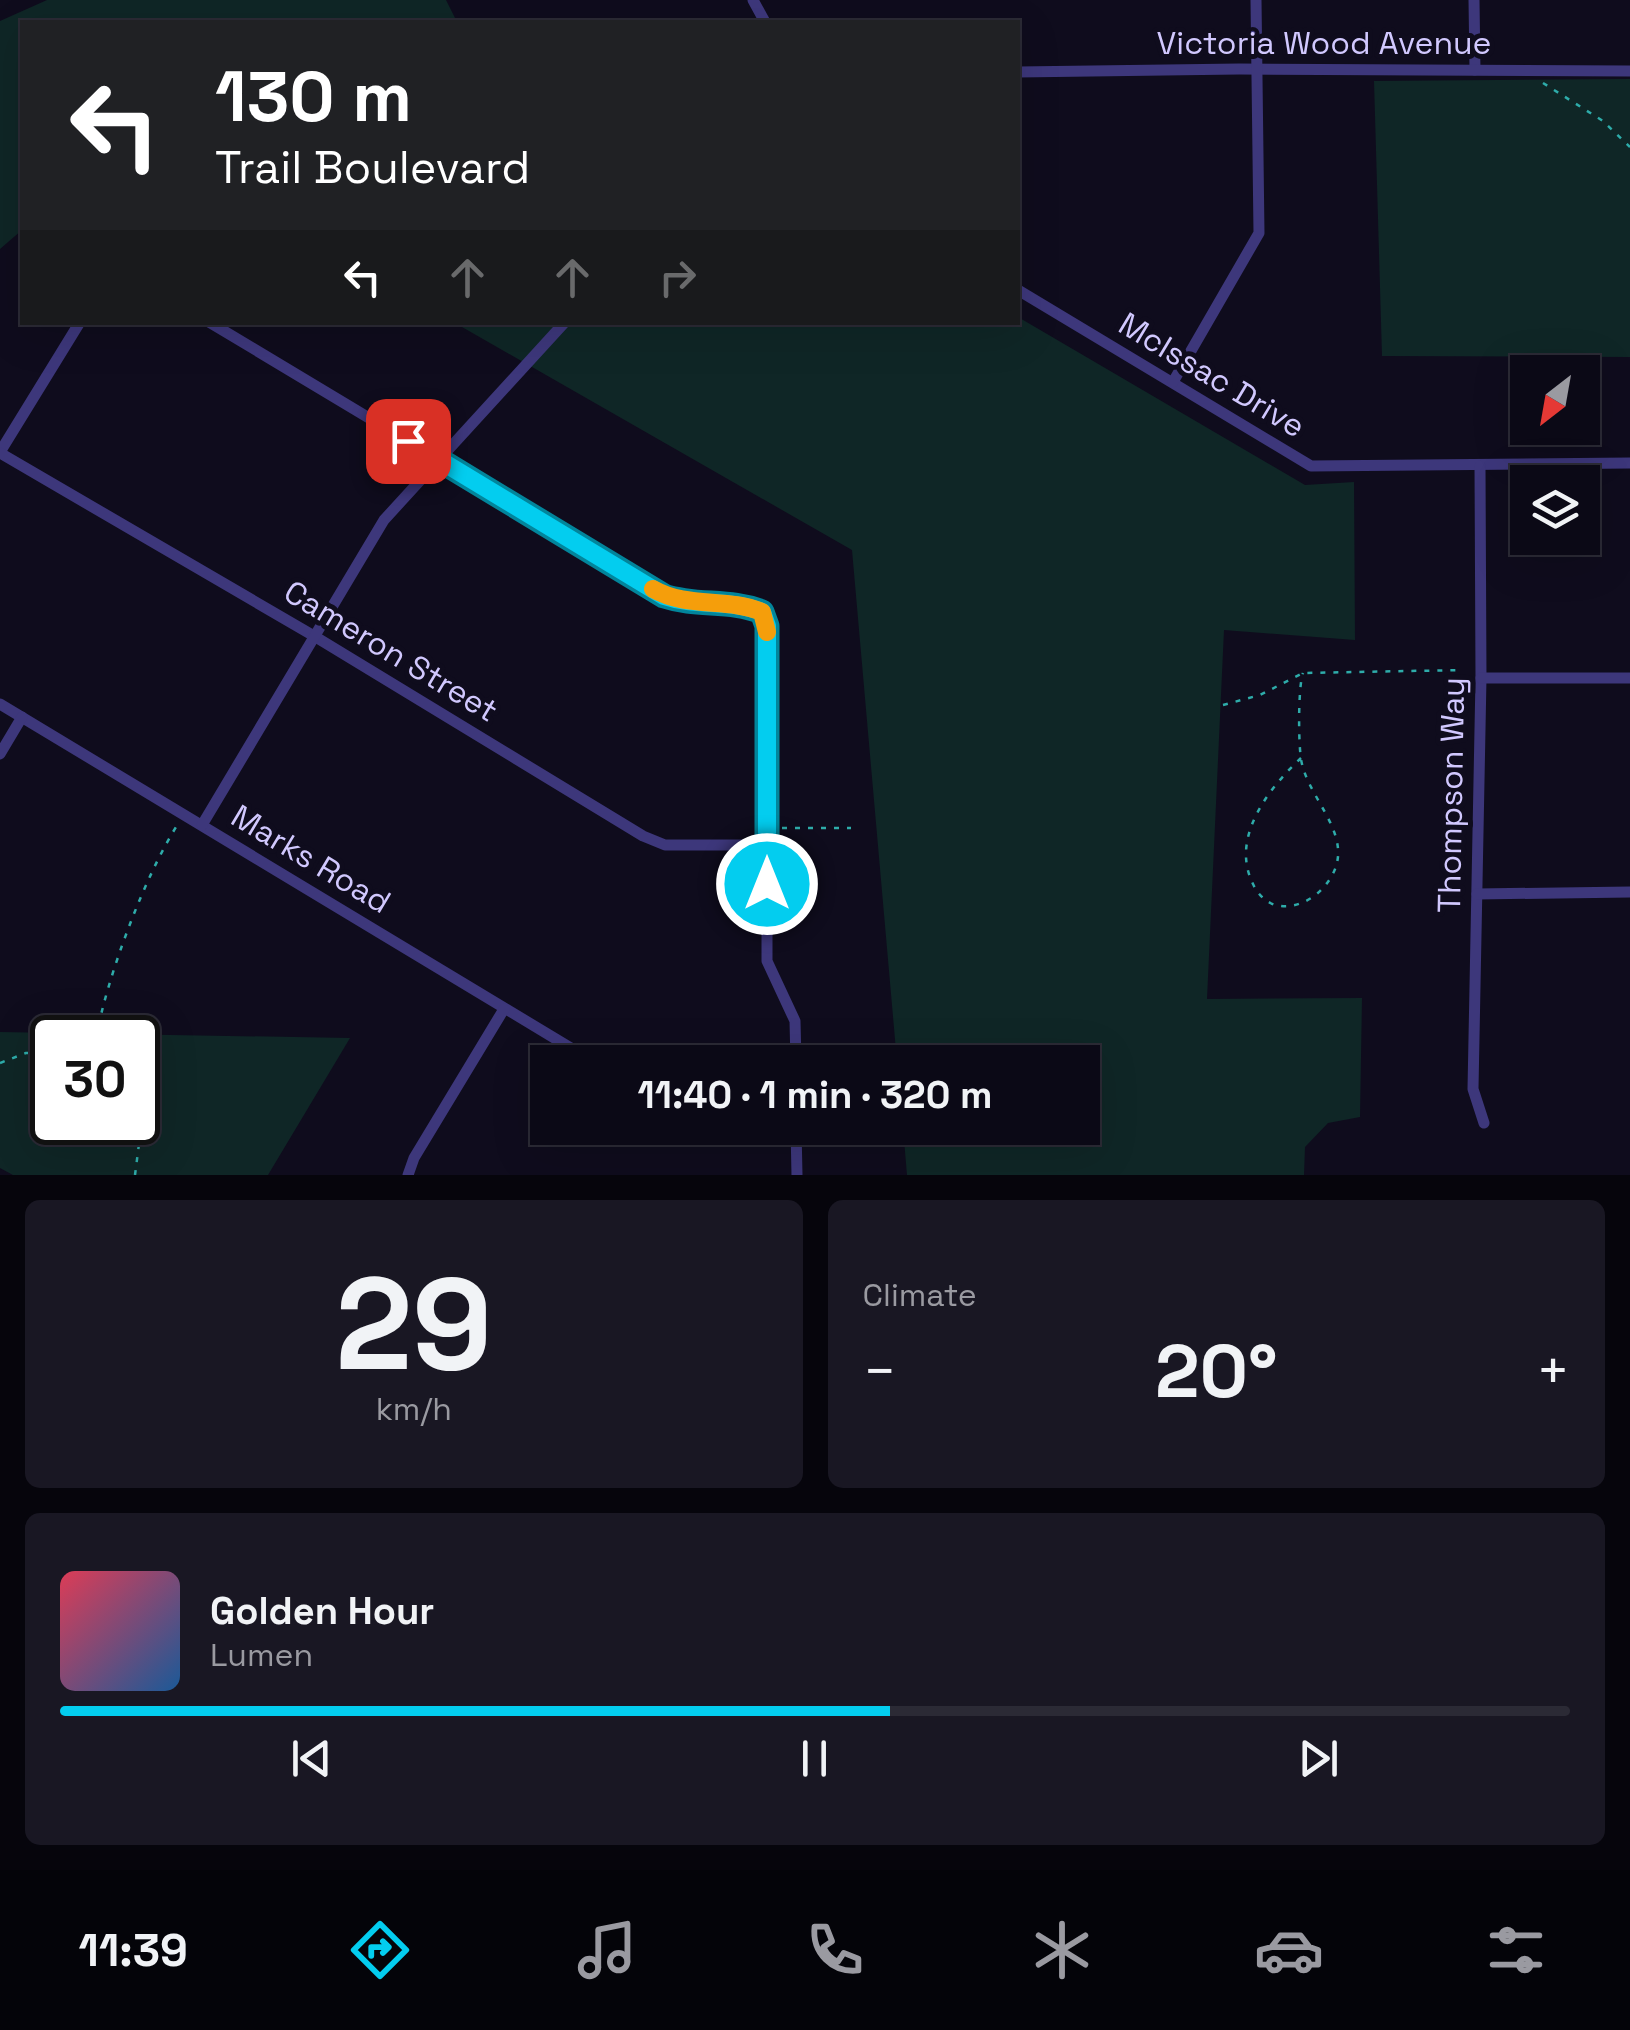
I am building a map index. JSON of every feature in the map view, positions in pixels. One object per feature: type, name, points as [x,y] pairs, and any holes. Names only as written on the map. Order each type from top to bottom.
[{"type":"street","points":[[1174,382],[1259,233],[1256,0]]},
{"type":"street","points":[[1474,0],[1474,70]]},
{"type":"street","name":"Victoria Wood Avenue","points":[[1020,72],[1630,72]]},
{"type":"street","name":"McIssac Drive","points":[[1020,291],[1311,466],[1630,464]]},
{"type":"street","points":[[0,452],[78,325]]},
{"type":"street","points":[[214,325],[664,596],[683,602],[743,604],[762,612],[767,626],[768,962],[795,1021],[796,1045]]},
{"type":"street","points":[[202,825],[384,520],[562,325]]},
{"type":"street","name":"Cameron Street","points":[[0,452],[314,636],[643,836],[664,845],[767,845]]},
{"type":"street","name":"Thompson Way","points":[[1480,466],[1481,678],[1473,1088],[1484,1123]]},
{"type":"street","points":[[1481,678],[1630,678]]},
{"type":"street","name":"Marks Road","points":[[0,704],[565,1045]]},
{"type":"street","points":[[0,754],[22,717]]},
{"type":"street","points":[[1477,894],[1630,892]]},
{"type":"street","points":[[408,1175],[414,1158],[504,1009]]},
{"type":"street","points":[[796,1145],[797,1175]]},
{"type":"path","points":[[1525,71],[1626,140],[1630,147]]},
{"type":"path","points":[[1626,140],[1630,131]]},
{"type":"path","points":[[1223,705],[1260,695],[1303,673],[1463,670]]},
{"type":"path","points":[[1301,758],[1263,806],[1246,837],[1244,850],[1248,875],[1256,891],[1280,906],[1297,905],[1320,892],[1337,864],[1333,826],[1301,758],[1303,673]]},
{"type":"path","points":[[103,1015],[124,944],[162,849],[184,814]]},
{"type":"path","points":[[782,828],[851,828]]},
{"type":"path","points":[[0,1063],[30,1054]]},
{"type":"path","points":[[135,1175],[139,1145]]},
{"type":"green space","points":[[47,0],[446,0],[456,20],[20,20],[20,232],[0,249],[0,21]]},
{"type":"green space","points":[[1630,79],[1630,357],[1382,356],[1374,81]]},
{"type":"green space","points":[[1020,318],[1305,485],[1354,482],[1355,640],[1224,630],[1207,999],[1362,998],[1360,1117],[1328,1123],[1305,1147],[1304,1175],[907,1175],[904,1145],[1100,1145],[1100,1045],[896,1045],[852,550],[458,325],[1020,325]]},
{"type":"green space","points":[[0,1032],[30,1033],[30,1145],[160,1145],[160,1035],[350,1038],[268,1175],[13,1175],[0,1168]]},
{"type":"slow traffic","points":[[653,589],[683,602],[743,604],[762,612],[767,632]]},
{"type":"route","points":[[408,441],[664,596],[683,602],[743,604],[762,612],[767,626],[767,884]]}]
